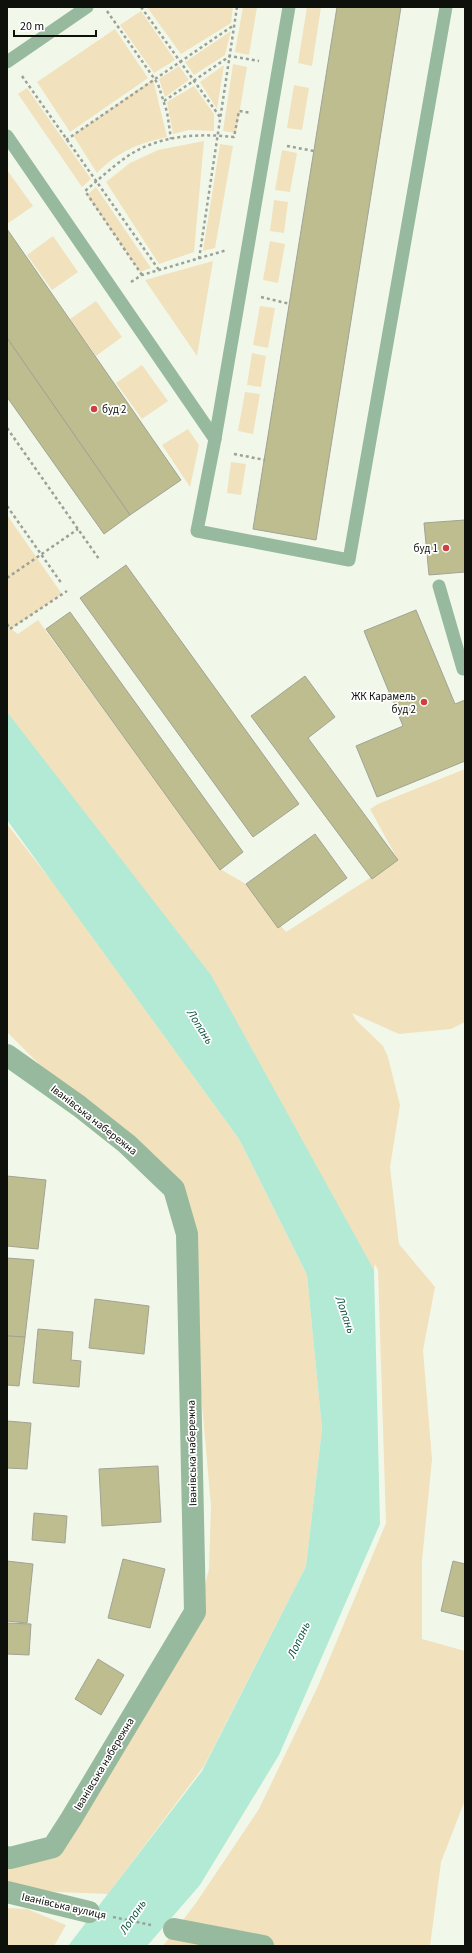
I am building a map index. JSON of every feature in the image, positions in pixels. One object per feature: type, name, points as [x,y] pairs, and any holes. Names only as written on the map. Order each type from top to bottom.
[{"type":"street","name":"Іванівська набережна","points":[[7,1055],[79,1106],[127,1144],[174,1189],[187,1234],[195,1612],[53,1847],[10,1858],[7,1857]]},
{"type":"street","name":"Іванівська вулиця","points":[[7,1892],[89,1912]]},
{"type":"street","points":[[174,1929],[263,1946]]},
{"type":"lane","points":[[9,61],[87,7]]},
{"type":"lane","points":[[289,7],[215,439],[197,531],[349,560],[446,7]]},
{"type":"lane","points":[[7,136],[215,439]]},
{"type":"lane","points":[[439,586],[463,669],[465,668]]},
{"type":"path","points":[[104,7],[158,84],[164,101],[171,139]]},
{"type":"path","points":[[141,7],[220,118]]},
{"type":"path","points":[[198,259],[237,7]]},
{"type":"path","points":[[66,140],[234,25]]},
{"type":"path","points":[[164,101],[230,56],[279,65]]},
{"type":"path","points":[[9,61],[159,270]]},
{"type":"path","points":[[142,276],[85,191],[126,157],[144,148],[171,139],[192,135],[234,137],[239,111],[270,116]]},
{"type":"path","points":[[286,146],[314,151]]},
{"type":"path","points":[[114,292],[142,276],[248,244]]},
{"type":"path","points":[[255,295],[290,304]]},
{"type":"path","points":[[7,428],[99,559]]},
{"type":"path","points":[[7,506],[62,584]]},
{"type":"path","points":[[7,578],[78,529]]},
{"type":"path","points":[[7,624],[10,629],[67,591]]},
{"type":"path","name":"Іванівська вулиця","points":[[89,1912],[174,1929]]},
{"type":"shaded area","points":[[147,7],[233,7],[231,23],[181,54]]},
{"type":"shaded area","points":[[243,7],[257,7],[249,55],[235,52]]},
{"type":"shaded area","points":[[307,7],[321,7],[312,66],[298,63]]},
{"type":"shaded area","points":[[141,11],[175,60],[154,73],[120,25]]},
{"type":"shaded area","points":[[115,29],[148,78],[70,132],[37,82]]},
{"type":"shaded area","points":[[231,31],[225,55],[194,75],[185,62]]},
{"type":"shaded area","points":[[233,64],[247,67],[236,133],[223,131]]},
{"type":"shaded area","points":[[224,65],[217,109],[200,82]]},
{"type":"shaded area","points":[[179,66],[189,80],[165,97],[159,79]]},
{"type":"shaded area","points":[[153,79],[167,137],[147,142],[129,149],[112,159],[97,173],[73,135]]},
{"type":"shaded area","points":[[294,85],[309,88],[302,130],[287,128]]},
{"type":"shaded area","points":[[194,86],[214,114],[214,131],[189,130],[173,134],[167,102]]},
{"type":"shaded area","points":[[27,88],[91,179],[82,187],[18,94]]},
{"type":"shaded area","points":[[204,141],[194,252],[159,264],[106,182],[130,163],[158,150]]},
{"type":"shaded area","points":[[220,144],[233,146],[215,248],[203,251]]},
{"type":"shaded area","points":[[282,150],[297,153],[290,192],[275,190]]},
{"type":"shaded area","points":[[7,170],[33,206],[7,224]]},
{"type":"shaded area","points":[[96,187],[151,268],[140,272],[87,195]]},
{"type":"shaded area","points":[[274,200],[288,202],[284,233],[270,231]]},
{"type":"shaded area","points":[[53,236],[78,272],[52,290],[27,255]]},
{"type":"shaded area","points":[[270,241],[285,244],[278,283],[263,280]]},
{"type":"shaded area","points":[[213,261],[197,356],[145,280]]},
{"type":"shaded area","points":[[96,301],[122,337],[96,356],[70,319]]},
{"type":"shaded area","points":[[260,306],[275,308],[268,348],[253,345]]},
{"type":"shaded area","points":[[252,353],[266,356],[261,387],[247,385]]},
{"type":"shaded area","points":[[142,365],[168,401],[142,419],[116,383]]},
{"type":"shaded area","points":[[245,392],[260,394],[253,434],[238,431]]},
{"type":"shaded area","points":[[188,429],[199,445],[190,487],[162,445]]},
{"type":"shaded area","points":[[231,462],[246,464],[241,495],[227,493]]},
{"type":"shaded area","points":[[7,515],[62,594],[11,629],[18,634],[38,620],[220,869],[246,884],[286,932],[398,860],[370,809],[378,804],[465,769],[465,1022],[451,1029],[399,1034],[352,1013],[356,1020],[383,1046],[388,1057],[400,1105],[390,1167],[399,1244],[435,1287],[423,1350],[432,1459],[422,1561],[422,1639],[465,1651],[465,1800],[441,1862],[430,1946],[163,1946],[196,1903],[259,1809],[318,1686],[386,1523],[378,1270],[375,1264],[374,1270],[7,714]]},
{"type":"shaded area","points":[[7,824],[53,883],[239,1139],[307,1275],[322,1429],[306,1566],[204,1766],[108,1894],[57,1892],[7,1887],[7,1857],[53,1847],[198,1613],[209,1569],[211,1506],[187,1234],[174,1189],[47,1072],[7,1032]]},
{"type":"shaded area","points":[[7,1908],[27,1909],[66,1925],[54,1946],[7,1946]]},
{"type":"water","name":"Лопань","points":[[7,712],[211,975],[374,1270],[380,1524],[279,1755],[200,1885],[147,1946],[68,1946],[202,1771],[306,1566],[322,1429],[307,1275],[239,1139],[7,820]]},
{"type":"building","points":[[337,7],[401,7],[316,540],[253,529]]},
{"type":"building","name":"буд 2","points":[[7,229],[181,480],[130,515],[7,338]]},
{"type":"building","points":[[7,338],[130,515],[104,534],[7,397]]},
{"type":"building","name":"буд 1","points":[[465,520],[465,572],[429,575],[424,523]]},
{"type":"building","points":[[126,565],[299,804],[253,837],[80,598]]},
{"type":"building","name":"ЖК Карамель буд 2","points":[[416,610],[455,704],[465,700],[465,761],[377,797],[356,746],[403,726],[364,631]]},
{"type":"building","points":[[70,612],[243,852],[220,870],[46,629]]},
{"type":"building","points":[[305,676],[335,717],[308,738],[398,860],[372,879],[251,716]]},
{"type":"building","points":[[315,834],[347,878],[278,928],[246,884]]},
{"type":"building","points":[[7,1176],[46,1180],[38,1249],[7,1246]]},
{"type":"building","points":[[7,1258],[34,1260],[25,1337],[7,1336]]},
{"type":"building","points":[[95,1299],[149,1306],[144,1354],[89,1348]]},
{"type":"building","points":[[38,1329],[73,1332],[71,1360],[81,1361],[79,1387],[33,1383]]},
{"type":"building","points":[[7,1336],[25,1337],[19,1386],[7,1385]]},
{"type":"building","points":[[7,1421],[31,1423],[27,1469],[7,1468]]},
{"type":"building","points":[[158,1466],[161,1522],[102,1526],[99,1469]]},
{"type":"building","points":[[34,1513],[67,1516],[65,1543],[32,1540]]},
{"type":"building","points":[[123,1559],[165,1569],[150,1628],[108,1618]]},
{"type":"building","points":[[7,1561],[33,1564],[27,1623],[7,1621]]},
{"type":"building","points":[[453,1561],[465,1564],[465,1617],[441,1611]]},
{"type":"building","points":[[7,1623],[31,1624],[29,1655],[7,1654]]},
{"type":"building","points":[[98,1659],[124,1675],[101,1715],[75,1699]]},
{"type":"place","name":"буд 2","points":[[94,409]]},
{"type":"place","name":"буд 1","points":[[446,548]]},
{"type":"place","name":"ЖК Карамель буд 2","points":[[424,702]]}]
